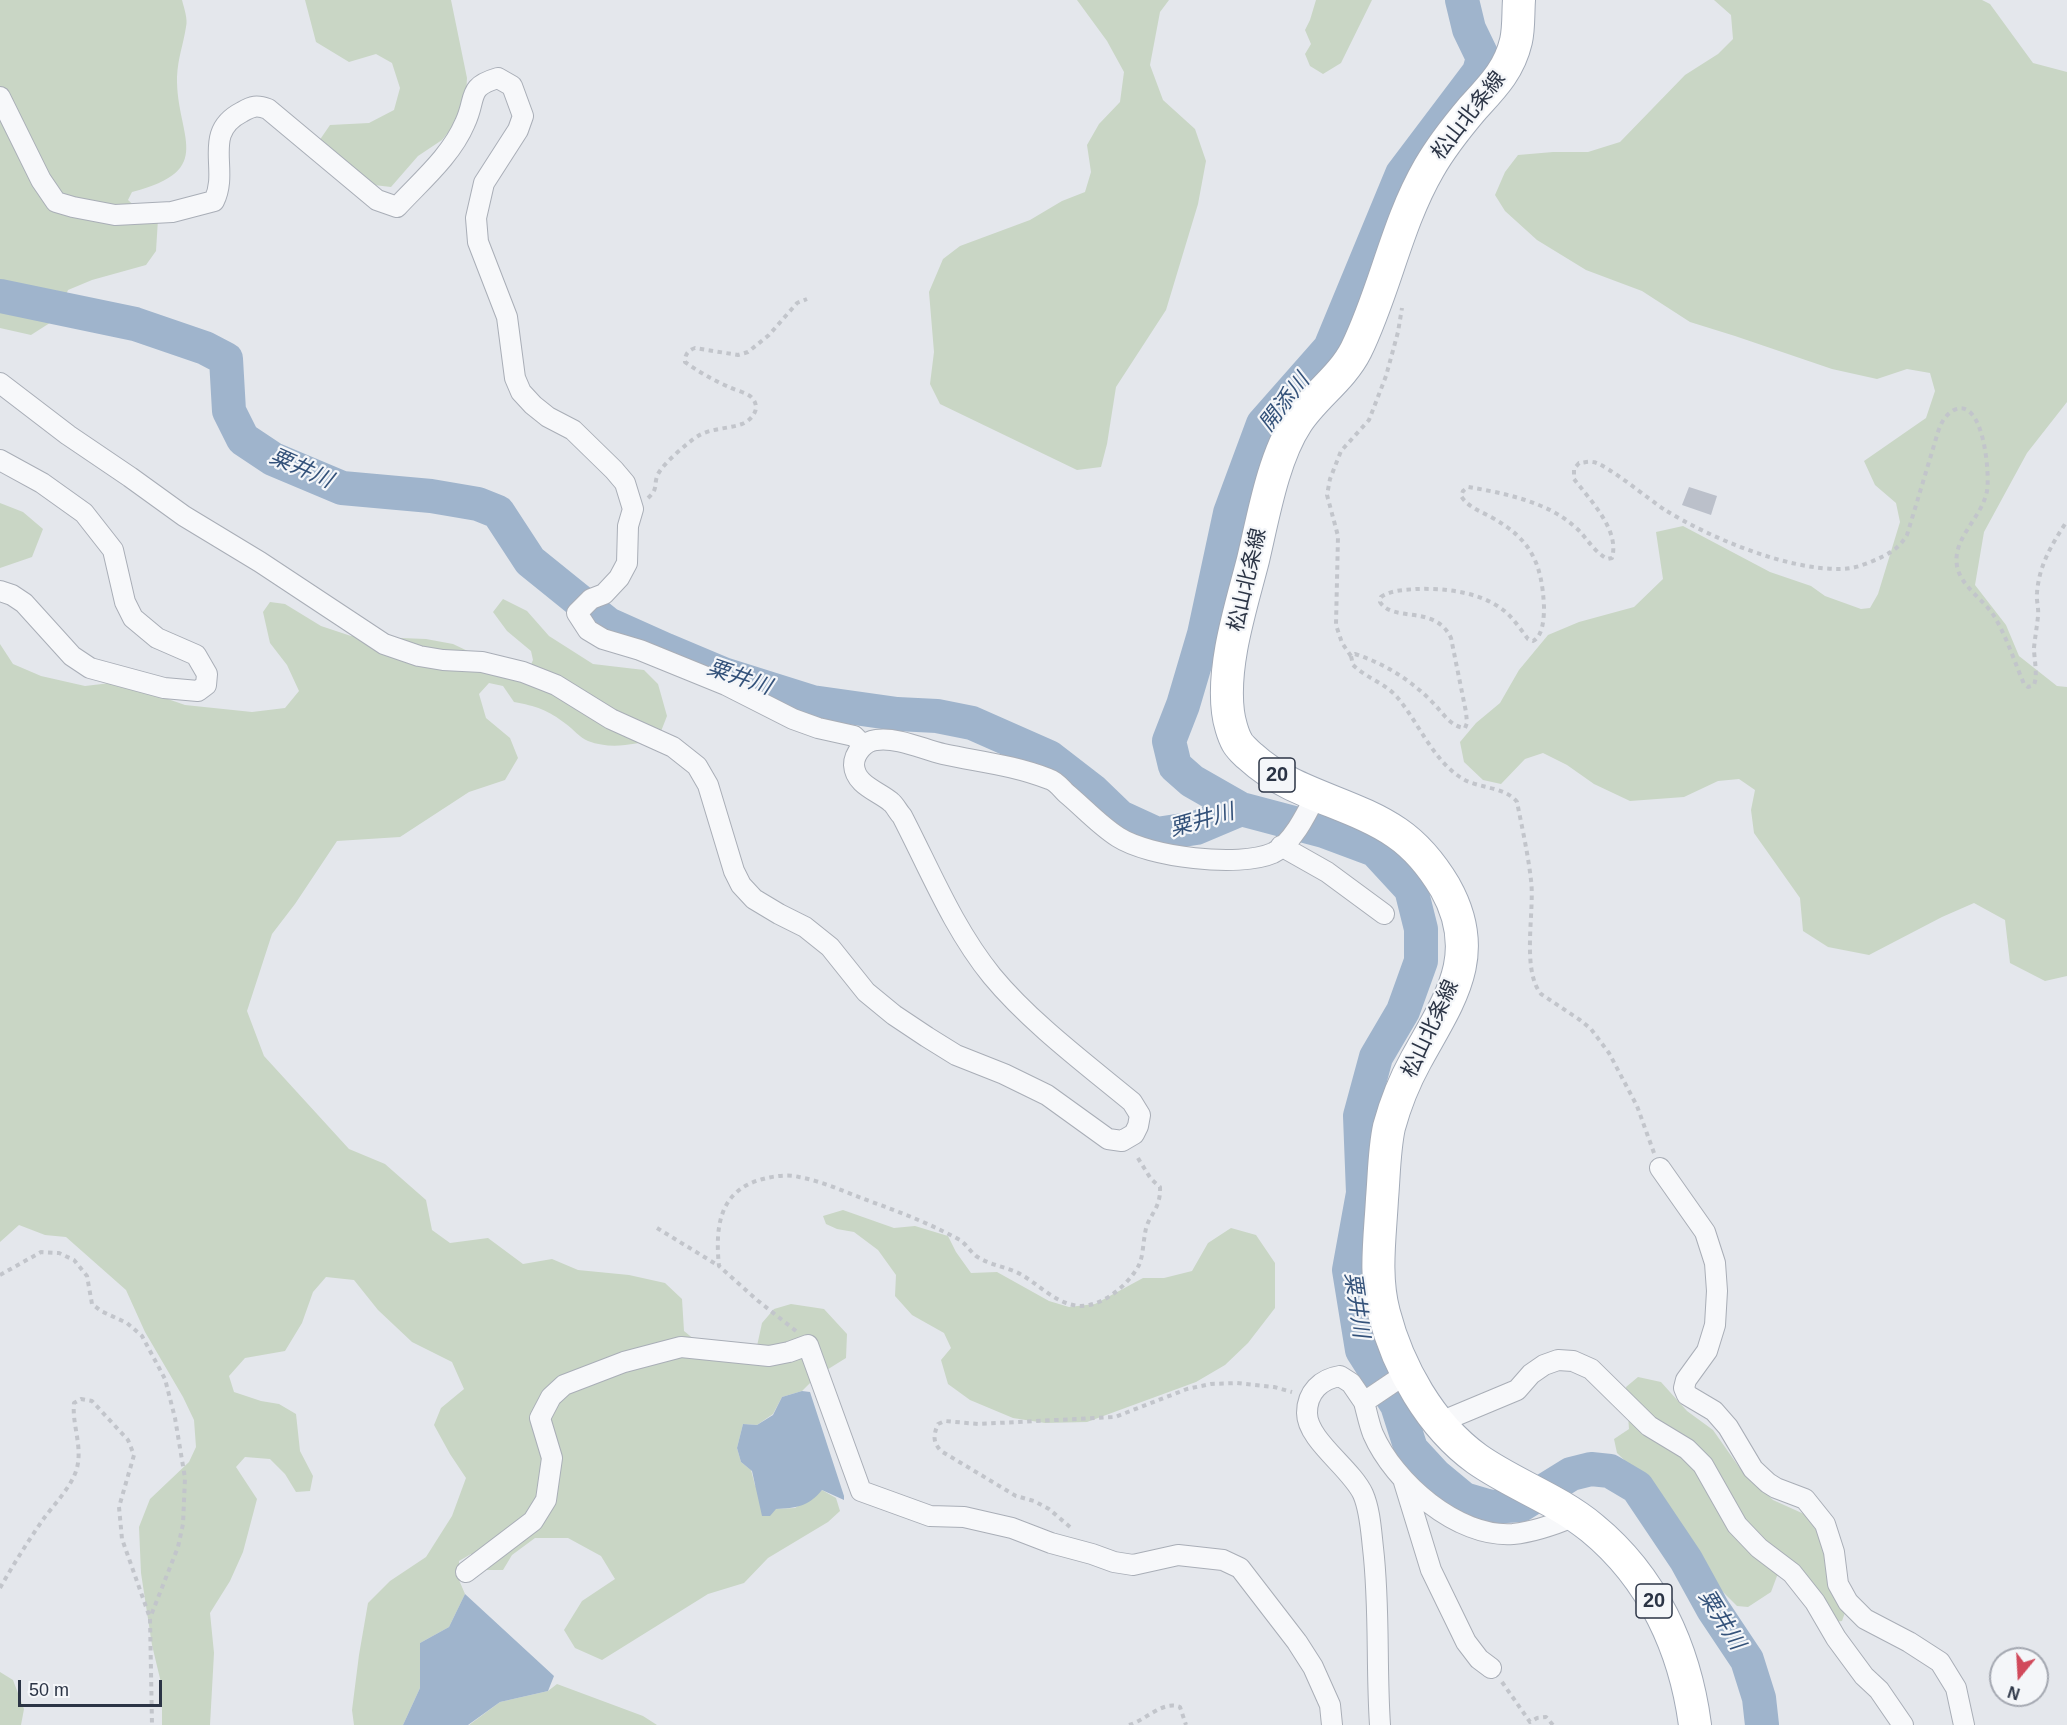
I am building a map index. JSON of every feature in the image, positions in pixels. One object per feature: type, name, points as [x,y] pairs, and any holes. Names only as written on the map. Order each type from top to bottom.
[{"type":"main road","name":"松山北条線","points":[[1519,0],[1517,39],[1504,75],[1440,149],[1415,191],[1369,321],[1353,357],[1297,422],[1279,460],[1235,631],[1228,674],[1228,714],[1237,744],[1260,766],[1312,803],[1370,818],[1400,835],[1426,860],[1446,889],[1459,921],[1462,957],[1452,995],[1413,1064],[1400,1096],[1389,1129],[1384,1165],[1378,1277],[1401,1378],[1438,1423],[1475,1458],[1569,1512],[1592,1528],[1623,1558],[1666,1621],[1679,1650],[1688,1677],[1695,1725]]},
{"type":"street","points":[[0,98],[41,180],[56,202],[115,216],[172,212],[214,201],[219,190],[217,142],[221,131],[234,116],[251,106],[259,105],[268,109],[377,200],[398,207],[450,150],[465,124],[474,89],[485,81],[498,78],[512,86],[523,116],[518,130],[484,183],[476,218],[478,242],[507,317],[515,378],[521,392],[532,405],[548,417],[573,430],[614,470],[625,483],[633,509],[628,526],[627,563],[619,578],[604,594],[585,604],[577,613],[588,630],[603,639],[640,650],[726,685],[793,719],[818,728],[854,736],[863,745]]},
{"type":"street","points":[[0,383],[68,435],[184,516],[260,561],[384,644],[419,656],[482,662],[523,672],[556,685],[611,719],[674,747],[697,766],[708,785],[734,870],[741,885],[754,899],[805,927],[830,947],[866,992],[894,1015],[956,1055],[1004,1074],[1047,1095],[1107,1140],[1128,1139],[1138,1126],[1140,1115],[1132,1102],[1019,1006],[991,975],[949,913],[902,816],[892,802],[877,794],[860,780],[854,766],[855,757],[863,745],[874,740],[889,739],[960,758],[1000,763],[1052,780],[1116,836],[1134,846],[1182,857],[1229,859],[1254,857],[1274,852],[1287,841],[1312,803]]},
{"type":"street","points":[[0,460],[42,483],[84,513],[113,550],[125,602],[133,618],[157,638],[196,655],[207,674],[206,685],[198,691],[164,688],[90,668],[72,656],[24,603],[0,591]]},
{"type":"street","points":[[1287,841],[1384,914]]},
{"type":"street","points":[[1660,1168],[1705,1233],[1715,1263],[1717,1291],[1715,1325],[1707,1351],[1686,1380],[1684,1388],[1687,1395],[1713,1411],[1728,1427],[1753,1469],[1768,1483],[1805,1499],[1825,1524],[1834,1552],[1838,1584],[1848,1602],[1865,1619],[1909,1642],[1940,1662],[1956,1688],[1964,1725]]},
{"type":"street","points":[[466,1572],[533,1521],[546,1500],[552,1458],[540,1418],[551,1397],[564,1384],[624,1362],[681,1347],[769,1356],[808,1345],[861,1491],[930,1516],[964,1517],[1012,1528],[1051,1543],[1114,1562],[1133,1565],[1178,1555],[1223,1560],[1240,1568],[1297,1642],[1313,1667],[1330,1705],[1332,1725]]},
{"type":"street","points":[[1438,1423],[1517,1390],[1530,1374],[1558,1360],[1573,1361],[1591,1369],[1649,1426],[1687,1449],[1703,1465],[1737,1525],[1759,1548],[1792,1573],[1815,1602],[1836,1638],[1864,1676],[1879,1690],[1903,1725]]},
{"type":"street","points":[[1380,1725],[1376,1569],[1371,1524],[1363,1494],[1347,1470],[1310,1427],[1307,1413],[1310,1396],[1318,1386],[1328,1378],[1340,1376],[1351,1383],[1366,1401],[1373,1434],[1404,1482],[1439,1510],[1467,1526],[1512,1534],[1557,1524],[1569,1512]]},
{"type":"street","points":[[1366,1401],[1401,1378]]},
{"type":"street","points":[[1404,1482],[1431,1570],[1466,1642],[1479,1659],[1491,1668]]},
{"type":"path","points":[[633,509],[654,493],[662,468],[698,436],[742,424],[752,419],[756,409],[755,402],[748,395],[700,373],[685,362],[690,350],[695,348],[738,355],[748,352],[769,335],[797,303],[807,299]]},
{"type":"path","points":[[1403,302],[1398,332],[1386,376],[1369,420],[1341,451],[1330,479],[1327,495],[1338,536],[1336,625],[1353,665],[1396,696],[1443,763],[1453,773],[1476,785],[1513,797],[1516,802],[1532,881],[1532,978],[1541,994],[1586,1024],[1609,1053],[1637,1106],[1660,1168]]},
{"type":"path","points":[[1351,656],[1355,654],[1365,657],[1391,669],[1427,696],[1451,722],[1465,728],[1466,712],[1451,638],[1446,628],[1431,618],[1383,607],[1380,602],[1381,597],[1386,593],[1401,590],[1433,589],[1462,592],[1494,605],[1508,614],[1528,639],[1533,641],[1537,639],[1544,612],[1543,584],[1538,566],[1522,540],[1508,526],[1465,503],[1461,496],[1468,488],[1482,489],[1548,509],[1577,528],[1592,549],[1607,559],[1612,558],[1614,550],[1610,532],[1574,479],[1574,469],[1579,463],[1594,462],[1665,510],[1743,548],[1780,560],[1816,567],[1842,569],[1856,567],[1877,559],[1901,545],[1907,535],[1942,421],[1950,412],[1958,408],[1967,410],[1975,418],[1986,454],[1987,476],[1987,492],[1982,506],[1957,550],[1959,576],[1996,619],[2024,684],[2028,687],[2034,685],[2036,680],[2034,651],[2039,578],[2048,551],[2067,521]]},
{"type":"path","points":[[719,1266],[717,1247],[720,1221],[726,1204],[735,1192],[750,1182],[761,1179],[773,1176],[797,1176],[904,1212],[963,1242],[975,1255],[993,1265],[1014,1271],[1055,1298],[1074,1306],[1095,1303],[1112,1296],[1139,1264],[1145,1230],[1161,1200],[1160,1187],[1151,1179],[1128,1139]]},
{"type":"path","points":[[657,1228],[719,1266],[796,1331],[808,1345]]},
{"type":"path","points":[[0,1275],[41,1252],[59,1253],[74,1260],[87,1276],[92,1304],[101,1311],[127,1323],[142,1336],[165,1379],[175,1418],[185,1479],[183,1524],[178,1547],[150,1618]]},
{"type":"path","points":[[1092,1554],[1089,1546],[1049,1509],[1016,1496],[941,1451],[935,1444],[934,1434],[938,1424],[1115,1417],[1187,1389],[1211,1384],[1237,1383],[1274,1387],[1310,1396]]},
{"type":"path","points":[[0,1588],[42,1520],[68,1485],[78,1466],[80,1447],[73,1412],[74,1403],[81,1399],[92,1401],[128,1440],[134,1455],[119,1507],[122,1539],[150,1618],[152,1725]]},
{"type":"path","points":[[1491,1668],[1530,1722],[1546,1717],[1553,1725]]},
{"type":"path","points":[[1129,1725],[1148,1717],[1165,1705],[1173,1704],[1180,1707],[1186,1725]]},
{"type":"green space","points":[[0,0],[182,0],[186,14],[185,34],[177,77],[178,98],[185,134],[184,162],[175,173],[159,183],[132,192],[128,200],[140,211],[158,219],[156,251],[146,265],[92,280],[68,290],[56,319],[31,335],[0,328]]},
{"type":"green space","points":[[305,0],[451,0],[467,78],[465,112],[442,140],[418,156],[391,187],[374,185],[319,141],[330,125],[369,123],[394,110],[400,88],[392,63],[376,54],[349,62],[316,42]]},
{"type":"green space","points":[[1077,0],[1169,0],[1160,12],[1150,65],[1163,100],[1195,129],[1206,161],[1198,204],[1166,310],[1116,387],[1101,467],[1077,470],[940,404],[930,384],[934,352],[929,292],[943,259],[960,246],[1030,220],[1062,201],[1085,192],[1091,172],[1087,145],[1099,124],[1120,102],[1124,72],[1107,41]]},
{"type":"green space","points":[[1316,0],[1372,0],[1341,63],[1323,74],[1310,66],[1305,54],[1311,44],[1305,30]]},
{"type":"green space","points":[[1714,0],[1982,0],[1990,4],[2033,63],[2067,72],[2067,402],[2027,453],[1984,532],[1975,585],[2006,625],[2019,656],[2057,686],[2067,687],[2067,976],[2045,981],[2010,963],[2005,920],[1974,903],[1869,955],[1828,947],[1803,931],[1800,898],[1754,833],[1751,810],[1755,790],[1739,779],[1718,781],[1684,797],[1630,801],[1594,784],[1567,765],[1543,753],[1525,759],[1501,784],[1483,780],[1464,762],[1460,742],[1476,723],[1500,703],[1519,670],[1548,635],[1579,622],[1634,607],[1663,579],[1656,532],[1683,526],[1770,572],[1811,586],[1825,596],[1861,609],[1870,608],[1878,594],[1900,522],[1896,503],[1875,485],[1864,461],[1926,418],[1935,391],[1930,373],[1907,369],[1877,379],[1832,369],[1690,322],[1642,291],[1586,270],[1537,240],[1505,211],[1495,195],[1505,172],[1518,155],[1588,152],[1620,142],[1685,75],[1718,54],[1733,39],[1731,15]]},
{"type":"green space","points":[[0,503],[23,512],[43,529],[32,557],[0,568]]},
{"type":"green space","points":[[503,599],[527,611],[549,636],[593,664],[644,670],[658,684],[667,716],[658,739],[614,746],[597,744],[582,738],[553,715],[535,707],[514,702],[503,686],[489,683],[479,694],[486,718],[510,738],[518,758],[505,780],[469,792],[400,837],[337,841],[272,934],[247,1011],[264,1056],[349,1149],[385,1164],[426,1200],[432,1230],[450,1243],[488,1238],[523,1264],[552,1259],[578,1270],[629,1275],[665,1283],[682,1299],[684,1331],[711,1353],[757,1346],[762,1323],[774,1309],[791,1304],[824,1309],[847,1334],[846,1358],[817,1376],[802,1391],[782,1397],[773,1414],[757,1425],[743,1424],[737,1448],[741,1462],[751,1470],[755,1485],[775,1509],[795,1508],[822,1490],[836,1498],[840,1511],[828,1522],[768,1558],[744,1583],[708,1594],[602,1660],[575,1648],[564,1630],[582,1601],[615,1579],[601,1556],[568,1538],[535,1538],[512,1555],[503,1570],[485,1570],[471,1554],[459,1561],[459,1580],[465,1594],[449,1627],[420,1643],[420,1688],[403,1725],[354,1725],[352,1710],[368,1603],[390,1581],[426,1557],[452,1516],[466,1478],[434,1425],[441,1408],[464,1389],[452,1362],[412,1342],[378,1310],[354,1280],[326,1277],[313,1292],[302,1323],[285,1351],[245,1358],[229,1376],[234,1392],[279,1404],[296,1414],[300,1451],[313,1476],[310,1491],[296,1492],[285,1474],[270,1459],[245,1457],[236,1467],[257,1499],[243,1552],[230,1581],[210,1613],[214,1653],[210,1725],[162,1725],[162,1687],[152,1645],[141,1573],[139,1527],[150,1499],[189,1462],[196,1447],[194,1420],[145,1332],[126,1290],[66,1237],[45,1235],[19,1225],[0,1242],[0,644],[13,664],[41,676],[85,686],[119,682],[185,705],[252,712],[285,708],[299,691],[287,665],[270,643],[263,612],[270,602],[285,604],[321,626],[351,636],[426,639],[453,644],[474,654],[529,669],[533,660],[531,651],[507,631],[493,612]]},
{"type":"green space","points":[[843,1210],[894,1228],[915,1226],[948,1236],[971,1273],[997,1272],[1049,1301],[1069,1307],[1095,1304],[1143,1278],[1164,1278],[1192,1271],[1208,1243],[1231,1228],[1256,1235],[1275,1263],[1275,1308],[1248,1343],[1225,1365],[1196,1382],[1087,1422],[1045,1423],[1013,1418],[970,1400],[948,1384],[941,1360],[951,1348],[944,1333],[912,1315],[895,1296],[896,1275],[878,1250],[854,1232],[826,1224],[823,1216]]},
{"type":"green space","points":[[1638,1377],[1661,1382],[1687,1411],[1713,1430],[1739,1467],[1773,1500],[1804,1514],[1818,1530],[1847,1607],[1842,1621],[1827,1623],[1790,1578],[1777,1576],[1771,1592],[1748,1607],[1737,1606],[1711,1580],[1679,1520],[1651,1486],[1617,1453],[1614,1439],[1629,1429],[1626,1387]]},
{"type":"green space","points":[[0,1672],[13,1680],[24,1709],[21,1725],[0,1725]]},
{"type":"green space","points":[[557,1684],[643,1716],[657,1725],[469,1725],[500,1702],[548,1691]]},
{"type":"water","points":[[802,1391],[810,1392],[844,1500],[822,1490],[807,1503],[796,1507],[776,1509],[770,1516],[762,1516],[752,1471],[741,1462],[737,1448],[743,1424],[757,1425],[773,1415],[782,1397]]},
{"type":"water","points":[[465,1594],[554,1676],[548,1691],[500,1702],[468,1725],[403,1725],[420,1688],[420,1643],[449,1627]]},
{"type":"building","points":[[1689,487],[1717,496],[1711,515],[1682,505]]},
{"type":"waterway","name":"開添川","points":[[1241,809],[1192,781],[1175,766],[1169,741],[1183,705],[1204,634],[1230,513],[1263,424],[1330,348],[1402,174],[1479,72],[1483,58],[1469,29],[1462,0]]},
{"type":"waterway","name":"粟井川","points":[[0,296],[135,324],[205,348],[226,359],[229,411],[243,439],[273,459],[342,488],[431,496],[478,504],[498,512],[530,561],[608,624],[723,674],[812,702],[897,714],[937,716],[972,723],[1049,757],[1093,791],[1120,817],[1157,834],[1196,828],[1241,809],[1324,831],[1375,850],[1411,889],[1421,929],[1421,961],[1403,1011],[1376,1057],[1360,1116],[1363,1193],[1349,1270],[1362,1350],[1397,1405],[1411,1449],[1435,1475],[1464,1499],[1491,1507],[1521,1505],[1571,1474],[1591,1469],[1610,1471],[1637,1487],[1686,1560],[1713,1609],[1747,1660],[1759,1698],[1762,1725]]}]
